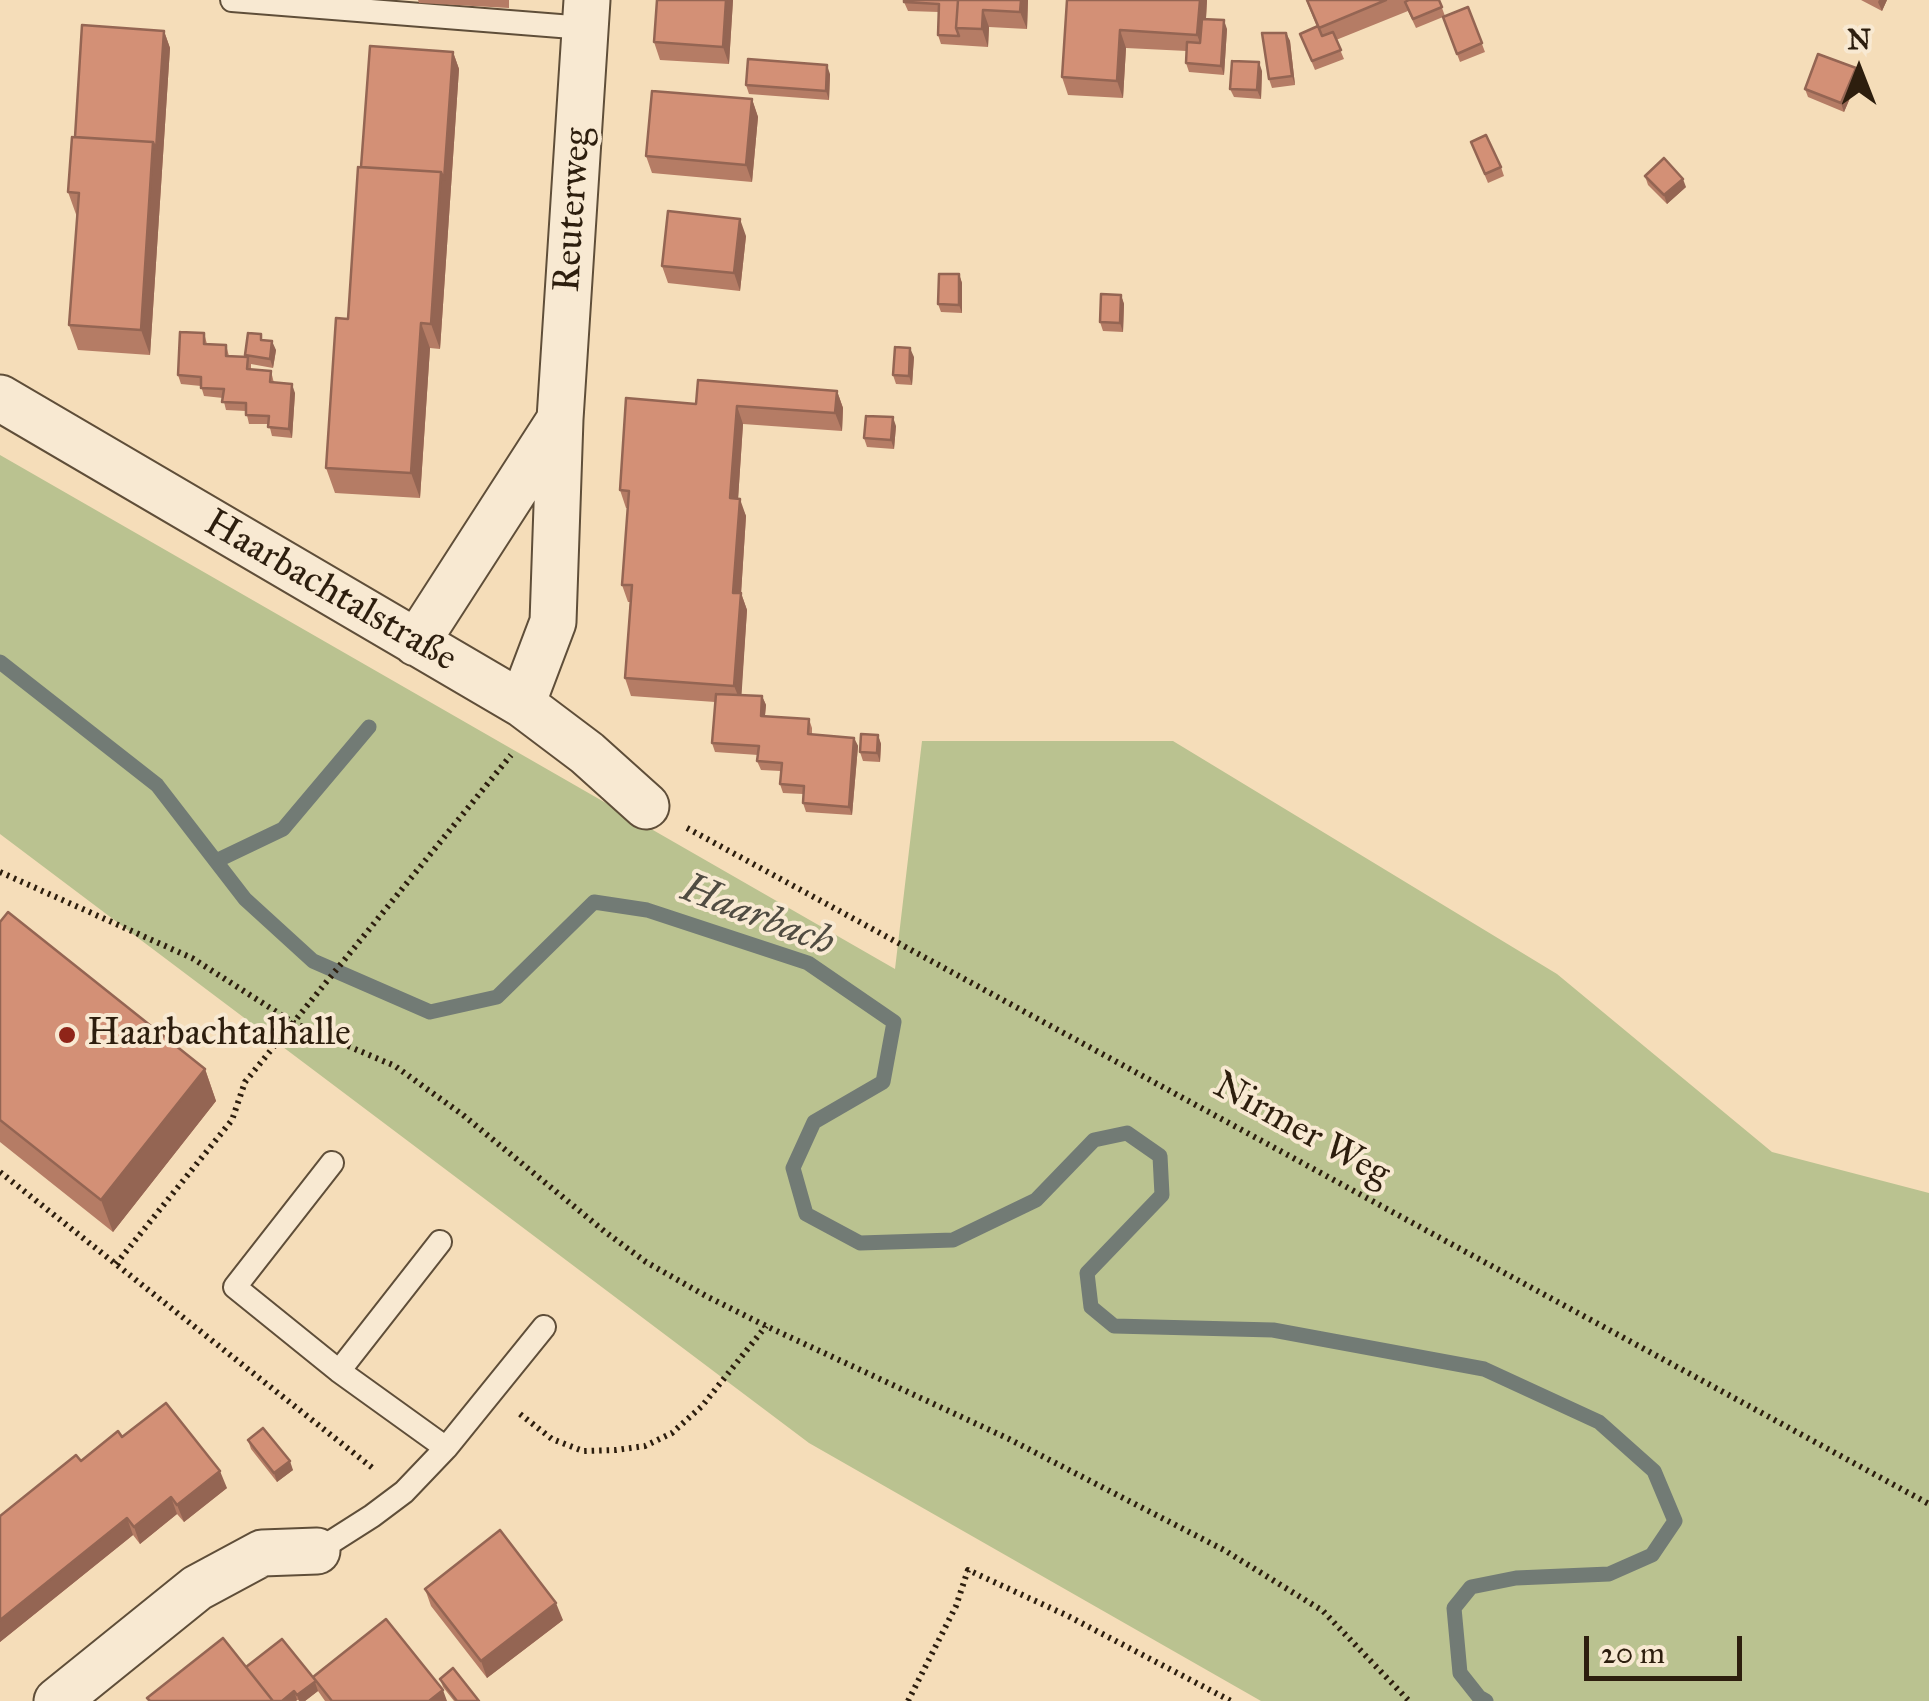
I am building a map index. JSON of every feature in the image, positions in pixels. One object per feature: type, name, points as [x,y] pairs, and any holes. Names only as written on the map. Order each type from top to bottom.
[{"type":"street","name":"Reuterweg","points":[[531,712],[553,622],[560,419],[586,14]]},
{"type":"street","name":"Haarbachtalstraße","points":[[0,398],[531,712],[587,753],[646,806]]},
{"type":"street","name":"Reuterweg","points":[[416,643],[560,419]]},
{"type":"street","points":[[58,1701],[198,1588],[262,1553],[316,1551]]},
{"type":"lane","points":[[232,0],[586,14]]},
{"type":"lane","points":[[332,1163],[234,1287],[339,1371],[446,1448]]},
{"type":"lane","points":[[339,1371],[440,1242]]},
{"type":"lane","points":[[316,1551],[404,1492],[446,1448],[544,1327]]},
{"type":"path","points":[[116,1264],[232,1120],[244,1082],[392,900],[531,712]]},
{"type":"path","name":"Nirmer Weg","points":[[646,806],[1929,1504]]},
{"type":"path","points":[[0,872],[192,958],[294,1023],[395,1066],[646,1262],[766,1326],[1009,1439],[1224,1550],[1323,1611],[1409,1701]]},
{"type":"path","points":[[0,1172],[404,1492]]},
{"type":"path","points":[[492,1393],[552,1439],[583,1451],[645,1446],[672,1433],[702,1406],[766,1326]]},
{"type":"path","points":[[908,1701],[956,1606],[968,1570],[1066,1615],[1231,1701]]},
{"type":"green space","points":[[0,455],[895,969],[922,741],[1173,741],[1557,974],[1772,1152],[1929,1193],[1929,1701],[1261,1701],[809,1443],[0,834]]},
{"type":"building","points":[[657,0],[726,0],[723,47],[654,42]]},
{"type":"building","points":[[904,0],[958,0],[959,36],[938,35],[939,4]]},
{"type":"building","points":[[958,0],[1021,0],[1020,12],[983,10],[982,29],[956,28]]},
{"type":"building","points":[[1067,0],[1200,0],[1197,35],[1120,30],[1117,81],[1062,77]]},
{"type":"building","points":[[1307,0],[1386,0],[1319,28]]},
{"type":"building","points":[[1439,0],[1442,7],[1413,19],[1405,2]]},
{"type":"building","points":[[1468,7],[1482,43],[1457,54],[1443,17]]},
{"type":"building","points":[[1202,19],[1224,20],[1221,66],[1186,63],[1187,42],[1200,43]]},
{"type":"building","points":[[82,25],[164,31],[156,150],[153,142],[75,137]]},
{"type":"building","points":[[1318,26],[1322,36],[1333,32],[1341,50],[1312,61],[1300,34]]},
{"type":"building","points":[[1262,33],[1286,33],[1292,76],[1269,79]]},
{"type":"building","points":[[370,46],[453,52],[444,180],[441,172],[361,167]]},
{"type":"building","points":[[1818,54],[1856,68],[1841,103],[1805,89]]},
{"type":"building","points":[[748,59],[827,65],[826,91],[746,85]]},
{"type":"building","points":[[1232,61],[1259,62],[1257,90],[1230,89]]},
{"type":"building","points":[[652,91],[752,99],[746,165],[646,156]]},
{"type":"building","points":[[1486,135],[1501,167],[1485,174],[1471,142]]},
{"type":"building","points":[[72,137],[153,142],[141,330],[69,325],[79,193],[68,192]]},
{"type":"building","points":[[1664,158],[1683,179],[1664,195],[1645,176]]},
{"type":"building","points":[[358,167],[441,172],[431,324],[421,323],[411,473],[326,468],[336,318],[348,319]]},
{"type":"building","points":[[668,211],[740,219],[734,273],[662,266]]},
{"type":"building","points":[[939,274],[959,274],[959,305],[938,304]]},
{"type":"building","points":[[1101,294],[1121,295],[1120,323],[1100,322]]},
{"type":"building","points":[[180,332],[204,333],[204,344],[226,345],[226,356],[248,357],[247,369],[271,371],[270,382],[292,384],[289,429],[268,427],[269,416],[246,415],[246,403],[222,402],[224,389],[201,388],[201,377],[178,375]]},
{"type":"building","points":[[248,333],[261,334],[261,340],[272,341],[270,359],[245,355]]},
{"type":"building","points":[[895,347],[910,348],[909,376],[893,375]]},
{"type":"building","points":[[698,380],[837,391],[835,413],[737,406],[730,498],[740,499],[733,593],[741,593],[734,686],[625,678],[632,585],[622,585],[629,491],[620,490],[626,398],[696,404]]},
{"type":"building","points":[[866,416],[893,417],[891,440],[864,438]]},
{"type":"building","points":[[716,694],[762,696],[761,716],[809,719],[808,734],[854,738],[849,807],[803,803],[804,786],[780,784],[782,763],[757,761],[759,746],[712,743]]},
{"type":"building","points":[[861,734],[878,735],[877,753],[860,752]]},
{"type":"building","name":"Haarbachtalhalle","points":[[8,912],[205,1069],[101,1200],[0,1120],[0,922]]},
{"type":"building","points":[[166,1403],[220,1471],[177,1505],[171,1497],[134,1527],[127,1518],[0,1620],[0,1516],[76,1455],[81,1461],[118,1431],[122,1437]]},
{"type":"building","points":[[263,1428],[290,1461],[274,1473],[248,1440]]},
{"type":"building","points":[[500,1530],[556,1603],[481,1661],[425,1589]]},
{"type":"building","points":[[386,1619],[443,1690],[429,1701],[332,1701],[313,1677]]},
{"type":"building","points":[[223,1638],[273,1701],[147,1698]]},
{"type":"building","points":[[282,1639],[316,1681],[297,1695],[294,1691],[282,1701],[273,1701],[246,1667]]},
{"type":"building","points":[[453,1668],[479,1701],[457,1701],[440,1679]]},
{"type":"waterway","name":"Haarbach","points":[[0,662],[157,785],[245,899],[313,961],[430,1012],[497,997],[594,902],[647,910],[808,963],[894,1022],[883,1082],[814,1122],[793,1168],[806,1214],[860,1243],[953,1240],[1036,1200],[1094,1140],[1127,1133],[1160,1156],[1162,1195],[1087,1273],[1091,1307],[1114,1326],[1273,1330],[1484,1369],[1599,1422],[1654,1471],[1675,1521],[1652,1555],[1609,1574],[1516,1578],[1471,1587],[1454,1608],[1460,1673],[1486,1701]]},
{"type":"waterway","points":[[216,861],[283,829],[369,727]]},
{"type":"place","name":"Haarbachtalhalle","points":[[67,1035]]}]
